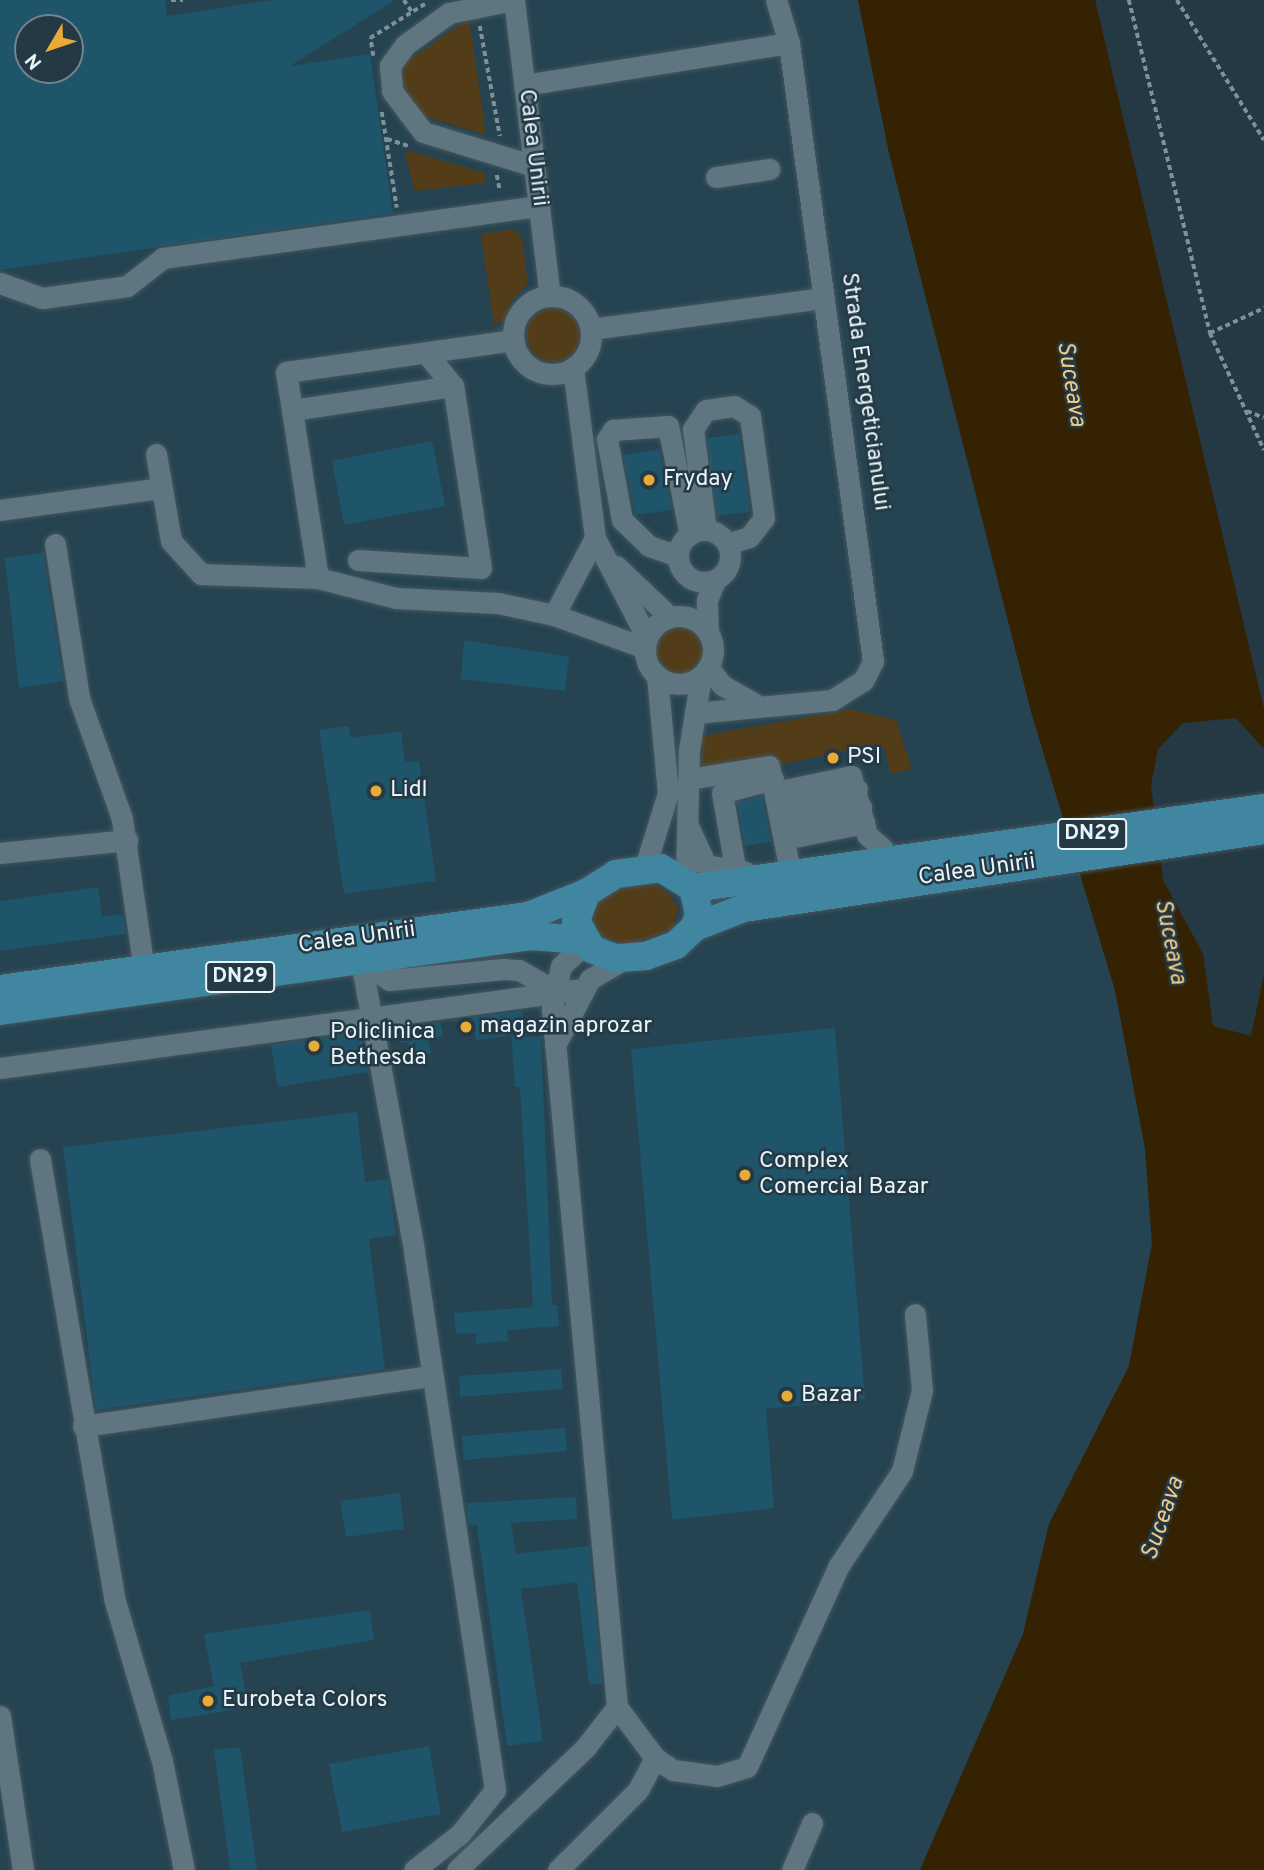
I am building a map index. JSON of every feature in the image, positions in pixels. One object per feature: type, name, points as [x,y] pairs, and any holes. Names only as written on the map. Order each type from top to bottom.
[{"type":"main road","name":"Calea Unirii","points":[[695,927],[744,908],[908,862],[1264,808]]},
{"type":"main road","name":"Calea Unirii","points":[[690,883],[1264,831]]},
{"type":"main road","name":"DN29","points":[[586,893],[602,880],[645,867],[690,883]]},
{"type":"main road","points":[[690,883],[699,913],[695,927]]},
{"type":"main road","name":"Calea Unirii","points":[[0,989],[528,916],[586,893]]},
{"type":"main road","points":[[585,942],[576,921],[586,893]]},
{"type":"main road","name":"DN29","points":[[585,942],[624,959],[663,951],[695,927]]},
{"type":"main road","name":"Calea Unirii","points":[[0,1011],[531,936],[585,942]]},
{"type":"street","points":[[513,0],[449,13],[405,45],[390,66],[392,91],[423,132],[534,166]]},
{"type":"street","name":"Calea Unirii","points":[[513,0],[551,296]]},
{"type":"street","name":"Strada Energeticianului","points":[[695,713],[832,700],[863,681],[873,661],[789,43],[776,0]]},
{"type":"street","points":[[524,85],[789,43]]},
{"type":"street","points":[[716,177],[769,169]]},
{"type":"street","points":[[0,283],[42,298],[127,286],[163,258],[539,206]]},
{"type":"street","points":[[551,296],[577,305],[591,329],[588,351],[573,368],[536,370],[514,340],[527,305],[551,296]]},
{"type":"street","points":[[591,329],[824,298]]},
{"type":"street","points":[[318,578],[286,372],[514,340]]},
{"type":"street","points":[[358,560],[481,568],[453,386],[426,353]]},
{"type":"street","points":[[573,368],[598,545],[646,643],[657,676],[668,793],[645,867]]},
{"type":"street","points":[[292,410],[453,386]]},
{"type":"street","points":[[678,556],[698,533],[693,429],[706,411],[734,406],[750,416],[764,518],[749,537],[727,544],[698,533]]},
{"type":"street","points":[[646,643],[676,617],[690,578],[678,556],[649,546],[622,520],[607,439],[613,430],[668,426],[698,533]]},
{"type":"street","points":[[156,454],[171,541],[201,574],[318,578],[396,598],[498,603],[554,615],[646,643]]},
{"type":"street","points":[[0,510],[161,488]]},
{"type":"street","points":[[55,544],[79,698],[127,840],[144,970]]},
{"type":"street","points":[[690,883],[689,779],[695,713],[705,671],[707,600],[715,580],[727,569],[727,544]]},
{"type":"street","points":[[554,615],[598,545]]},
{"type":"street","points":[[598,545],[676,617],[708,633]]},
{"type":"street","points":[[690,578],[715,580]]},
{"type":"street","points":[[705,671],[728,690],[759,706]]},
{"type":"street","points":[[657,676],[684,684],[705,671]]},
{"type":"street","points":[[689,779],[759,764],[768,766],[789,866]]},
{"type":"street","points":[[778,808],[847,776],[861,806],[908,862]]},
{"type":"street","points":[[736,873],[720,796],[778,808],[861,806]]},
{"type":"street","points":[[689,828],[706,865],[736,873],[789,866],[908,862]]},
{"type":"street","points":[[0,852],[127,840]]},
{"type":"street","points":[[585,942],[561,966],[553,990],[554,1047],[617,1707],[655,1758],[688,1776],[738,1774],[747,1767],[838,1567],[902,1471],[922,1390],[915,1314]]},
{"type":"street","points":[[554,1047],[583,989],[624,959]]},
{"type":"street","points":[[361,961],[389,980],[503,969],[519,970],[553,990]]},
{"type":"street","points":[[361,961],[432,1376],[495,1790],[460,1834],[414,1870]]},
{"type":"street","points":[[0,1068],[553,990],[583,989]]},
{"type":"street","points":[[40,1159],[114,1598],[162,1761],[184,1870]]},
{"type":"street","points":[[83,1426],[432,1376]]},
{"type":"street","points":[[457,1870],[585,1748],[617,1707]]},
{"type":"street","points":[[0,1716],[6,1794],[23,1870]]},
{"type":"street","points":[[558,1870],[638,1790],[655,1758]]},
{"type":"street","points":[[792,1870],[812,1823]]},
{"type":"street","points":[[472,1870],[478,1848]]},
{"type":"path","points":[[170,0],[183,0]]},
{"type":"path","points":[[404,0],[412,12]]},
{"type":"path","points":[[1129,0],[1210,333],[1264,450]]},
{"type":"path","points":[[1177,0],[1263,137]]},
{"type":"path","points":[[477,8],[503,156]]},
{"type":"path","points":[[411,147],[387,139],[398,211],[411,209]]},
{"type":"path","points":[[485,169],[497,172],[500,192],[492,197]]},
{"type":"path","points":[[1210,333],[1264,308]]},
{"type":"path","points":[[1246,410],[1264,418]]},
{"type":"shaded area","points":[[0,0],[858,0],[889,153],[1032,715],[1115,990],[1145,1148],[1152,1244],[1129,1366],[1049,1524],[1023,1634],[920,1870],[0,1870]]},
{"type":"shaded area","points":[[469,18],[486,135],[412,112],[399,93],[403,64]]},
{"type":"shaded area","points":[[410,151],[485,173],[486,183],[415,191],[405,155]]},
{"type":"shaded area","points":[[513,229],[522,238],[528,283],[509,303],[510,317],[494,325],[481,234]]},
{"type":"shaded area","points":[[558,308],[568,312],[576,320],[580,335],[576,350],[568,358],[548,362],[538,358],[530,350],[526,330],[530,320],[538,312]]},
{"type":"shaded area","points":[[679,618],[697,624],[705,632],[711,650],[705,668],[697,676],[679,682],[661,676],[653,668],[647,650],[653,632],[661,624]]},
{"type":"shaded area","points":[[851,709],[896,720],[912,769],[890,774],[885,750],[876,744],[778,765],[702,771],[702,736]]},
{"type":"shaded area","points":[[646,881],[666,890],[678,907],[673,929],[629,946],[604,938],[592,924],[593,906],[609,889]]},
{"type":"water","name":"Suceava","points":[[858,0],[1095,0],[1264,709],[1264,749],[1236,718],[1183,723],[1158,749],[1151,785],[1163,880],[1203,954],[1213,1026],[1251,1036],[1264,974],[1264,1870],[920,1870],[1023,1634],[1049,1524],[1129,1366],[1152,1244],[1145,1148],[1115,990],[1032,715],[889,153]]},
{"type":"building","points":[[0,0],[165,0],[167,16],[272,0],[395,0],[290,66],[370,54],[393,213],[0,270]]},
{"type":"building","points":[[739,434],[750,512],[717,516],[707,438]]},
{"type":"building","points":[[432,441],[445,506],[344,525],[332,461]]},
{"type":"building","points":[[659,449],[672,510],[636,515],[623,455]]},
{"type":"building","points":[[43,553],[63,681],[19,688],[5,558]]},
{"type":"building","points":[[464,640],[569,657],[565,691],[461,679]]},
{"type":"building","name":"Lidl","points":[[349,726],[351,738],[401,731],[405,763],[419,761],[436,881],[344,894],[319,730]]},
{"type":"building","points":[[762,796],[771,841],[745,846],[737,802]]},
{"type":"building","points":[[98,887],[102,917],[123,914],[125,934],[0,951],[0,901]]},
{"type":"building","points":[[522,1011],[526,1037],[541,1036],[552,1305],[557,1305],[559,1326],[507,1330],[508,1341],[476,1344],[476,1333],[456,1334],[454,1313],[533,1307],[520,1087],[515,1087],[511,1035],[476,1041],[472,1017]]},
{"type":"building","points":[[440,1022],[443,1036],[428,1038],[431,1053],[411,1056],[408,1042],[400,1043],[406,1028]]},
{"type":"building","name":"Complex Comercial Bazar","points":[[835,1028],[865,1399],[766,1409],[774,1508],[672,1520],[631,1049]]},
{"type":"building","points":[[361,1032],[368,1072],[278,1087],[271,1045]]},
{"type":"building","points":[[357,1112],[365,1182],[388,1179],[396,1235],[369,1239],[385,1369],[96,1410],[63,1147]]},
{"type":"building","points":[[561,1369],[563,1389],[460,1397],[459,1376]]},
{"type":"building","points":[[565,1428],[567,1451],[464,1460],[462,1436]]},
{"type":"building","points":[[400,1493],[404,1529],[346,1537],[340,1501]]},
{"type":"building","points":[[576,1497],[577,1519],[511,1523],[516,1554],[589,1546],[602,1683],[589,1685],[577,1582],[521,1589],[543,1741],[507,1746],[477,1525],[469,1525],[467,1503]]},
{"type":"building","points":[[370,1610],[374,1640],[240,1663],[249,1707],[171,1720],[168,1696],[214,1686],[204,1634]]},
{"type":"building","points":[[429,1746],[441,1814],[342,1832],[329,1764]]},
{"type":"building","points":[[240,1747],[257,1870],[230,1870],[214,1750]]},
{"type":"place","name":"Fryday","points":[[649,480]]},
{"type":"place","name":"PSI","points":[[833,758]]},
{"type":"place","name":"Lidl","points":[[376,791]]},
{"type":"place","name":"magazin aprozar","points":[[466,1027]]},
{"type":"place","name":"Policlinica Bethesda","points":[[314,1046]]},
{"type":"place","name":"Complex Comercial Bazar","points":[[745,1175]]},
{"type":"place","name":"Bazar","points":[[787,1396]]},
{"type":"place","name":"Eurobeta Colors","points":[[208,1701]]}]
